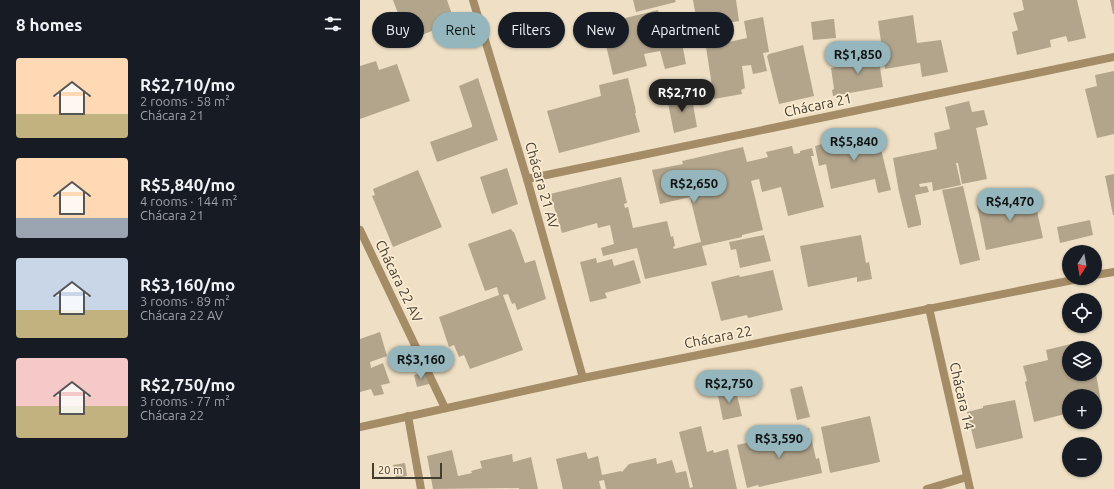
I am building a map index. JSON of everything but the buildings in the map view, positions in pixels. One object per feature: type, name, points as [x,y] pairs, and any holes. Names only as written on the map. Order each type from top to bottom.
[{"type":"street","name":"Chácara 21 AV","points":[[473,0],[527,179],[583,378]]},
{"type":"street","name":"Chácara 21","points":[[527,179],[1114,56]]},
{"type":"street","name":"Chácara 22 AV","points":[[360,230],[445,408]]},
{"type":"street","points":[[1102,275],[1114,272]]},
{"type":"street","name":"Chácara 22","points":[[360,427],[583,378],[1062,282]]},
{"type":"street","name":"Chácara 14","points":[[929,308],[970,489]]},
{"type":"street","points":[[408,416],[421,489]]},
{"type":"street","points":[[927,489],[967,477]]}]
